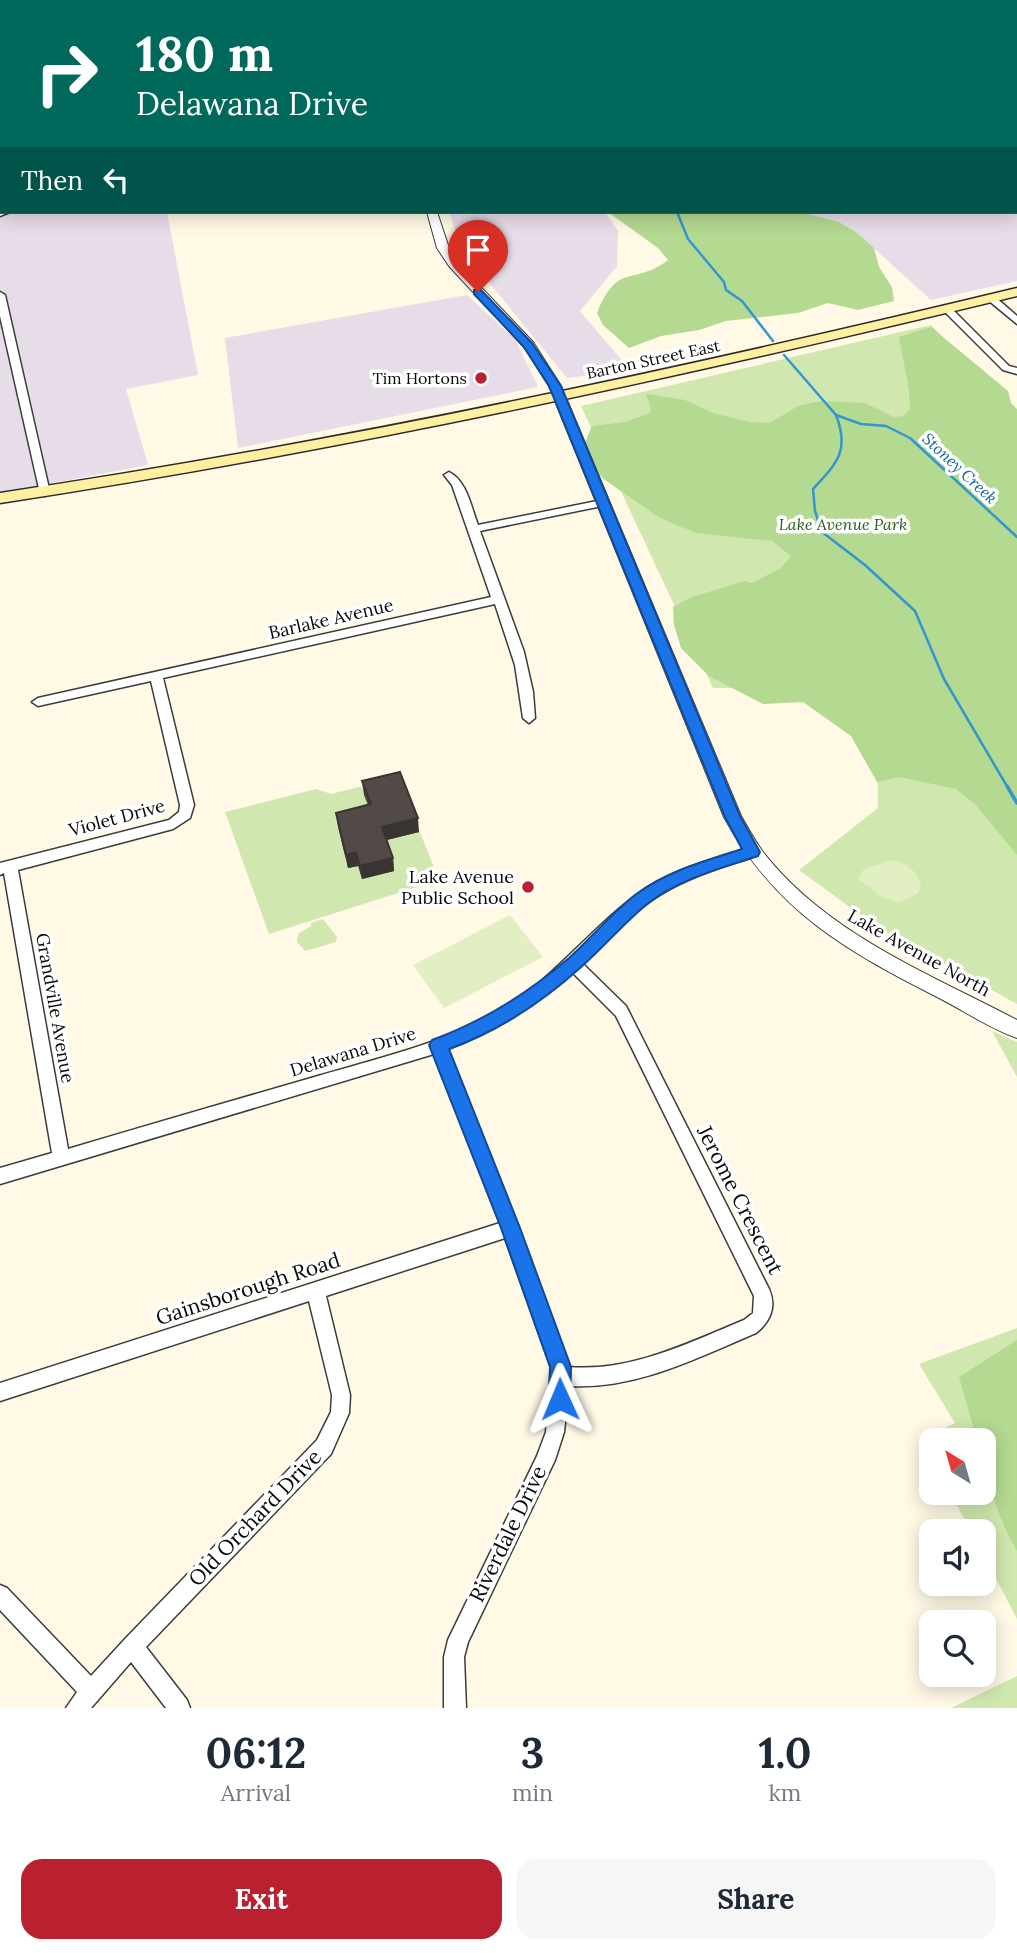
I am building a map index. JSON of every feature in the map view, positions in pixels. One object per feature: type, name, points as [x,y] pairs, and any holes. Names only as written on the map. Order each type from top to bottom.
[{"type":"main road","name":"Barton Street East","points":[[0,498],[45,493],[560,397],[775,350],[1017,292]]},
{"type":"main road","name":"Barton Street East","points":[[0,508],[45,493]]},
{"type":"street","name":"Lake Avenue North","points":[[433,214],[443,248],[453,264],[534,352],[560,397],[733,817],[752,852],[789,892],[841,933],[1017,1030]]},
{"type":"street","points":[[0,295],[45,493]]},
{"type":"street","points":[[991,298],[1017,321]]},
{"type":"street","points":[[947,309],[1006,368],[1017,371]]},
{"type":"street","points":[[449,475],[457,484],[491,574],[491,589],[509,623],[528,693],[529,718]]},
{"type":"street","points":[[474,529],[602,503]]},
{"type":"street","name":"Barlake Avenue","points":[[38,702],[498,599]]},
{"type":"street","name":"Violet Drive","points":[[5,868],[173,824],[186,814],[187,805],[156,676]]},
{"type":"street","name":"Delawana Drive","points":[[0,1176],[278,1096],[472,1033],[514,1011],[573,964],[641,900],[666,883],[752,852]]},
{"type":"street","name":"Grandville Avenue","points":[[5,868],[61,1157]]},
{"type":"street","name":"Jerome Crescent","points":[[561,1376],[587,1377],[634,1370],[750,1327],[762,1317],[763,1295],[621,1011],[573,964]]},
{"type":"street","name":"Riverdale Drive","points":[[438,1045],[510,1228],[561,1376],[555,1432],[545,1460],[458,1640],[454,1657],[455,1708]]},
{"type":"street","name":"Gainsborough Road","points":[[0,1392],[510,1228]]},
{"type":"street","name":"Old Orchard Drive","points":[[77,1708],[132,1646],[324,1447],[340,1413],[341,1395],[316,1292]]},
{"type":"street","points":[[0,1595],[91,1691]]},
{"type":"street","points":[[132,1646],[179,1708]]},
{"type":"shaded area","points":[[0,214],[167,214],[198,375],[126,389],[148,465],[0,493]]},
{"type":"shaded area","points":[[450,214],[606,214],[618,231],[617,266],[580,311],[630,370],[567,378],[461,248]]},
{"type":"shaded area","points":[[808,214],[1017,214],[1017,281],[931,300],[856,232],[839,222]]},
{"type":"shaded area","points":[[467,295],[515,339],[538,387],[238,448],[225,338]]},
{"type":"green space","points":[[611,214],[808,214],[839,222],[856,232],[874,248],[879,267],[892,287],[894,301],[858,310],[828,303],[798,313],[726,321],[699,330],[661,336],[629,348],[603,325],[597,313],[612,286],[620,280],[656,268],[668,260],[658,248]]},
{"type":"green space","name":"Lake Avenue Park","points":[[931,325],[1017,413],[1017,1004],[877,927],[799,870],[878,808],[877,741],[789,688],[713,688],[581,406]]},
{"type":"green space","name":"Lake Avenue Park","points":[[931,327],[1008,391],[1011,403],[1017,409],[1017,855],[976,805],[956,789],[899,777],[877,782],[851,736],[803,702],[763,704],[709,676],[681,648],[674,625],[673,607],[692,597],[745,581],[752,583],[781,568],[791,556],[772,541],[696,533],[660,518],[588,465],[583,447],[592,426],[625,422],[650,413],[646,394],[685,400],[713,413],[749,422],[770,423],[798,406],[821,401],[865,403],[894,417],[904,416],[910,409],[909,390],[899,337]]},
{"type":"green space","points":[[398,777],[439,880],[269,934],[225,812],[316,789],[331,794]]},
{"type":"green space","points":[[891,860],[910,868],[921,885],[918,893],[899,903],[880,896],[858,879],[863,870]]},
{"type":"green space","points":[[510,915],[543,957],[444,1008],[413,965]]},
{"type":"green space","points":[[323,919],[337,937],[336,942],[305,951],[297,942],[298,934],[311,926],[311,923]]},
{"type":"green space","points":[[992,1031],[1017,1042],[1017,1077]]},
{"type":"green space","points":[[1017,1328],[1017,1619],[996,1578],[996,1519],[964,1519],[957,1505],[996,1505],[996,1428],[945,1428],[955,1423],[919,1364]]},
{"type":"green space","points":[[1017,1340],[1017,1551],[996,1505],[996,1428],[974,1428],[959,1377]]},
{"type":"green space","points":[[1017,1676],[1017,1708],[951,1708],[996,1687]]},
{"type":"building","points":[[400,772],[418,818],[382,827],[393,858],[360,866],[356,852],[346,855],[336,813],[371,804],[362,781]]},
{"type":"waterway","name":"Stoney Creek","points":[[678,214],[688,239],[724,282],[726,290],[742,301],[773,341]]},
{"type":"waterway","name":"Stoney Creek","points":[[784,355],[836,415]]},
{"type":"waterway","name":"Stoney Creek","points":[[836,415],[861,424],[886,426],[910,438],[1017,537]]},
{"type":"waterway","points":[[836,415],[842,438],[839,456],[813,489],[815,511],[822,532],[865,565],[915,611],[944,679],[1008,788]]},
{"type":"waterway","points":[[1007,786],[1017,803]]},
{"type":"place","name":"Tim Hortons","points":[[481,378]]},
{"type":"place","name":"Lake Avenue Public School","points":[[528,887]]},
{"type":"route","points":[[478,292],[540,359],[555,386],[733,817],[752,852],[666,883],[641,900],[573,964],[514,1011],[472,1033],[438,1045],[510,1228],[560,1367],[560,1399]]}]
